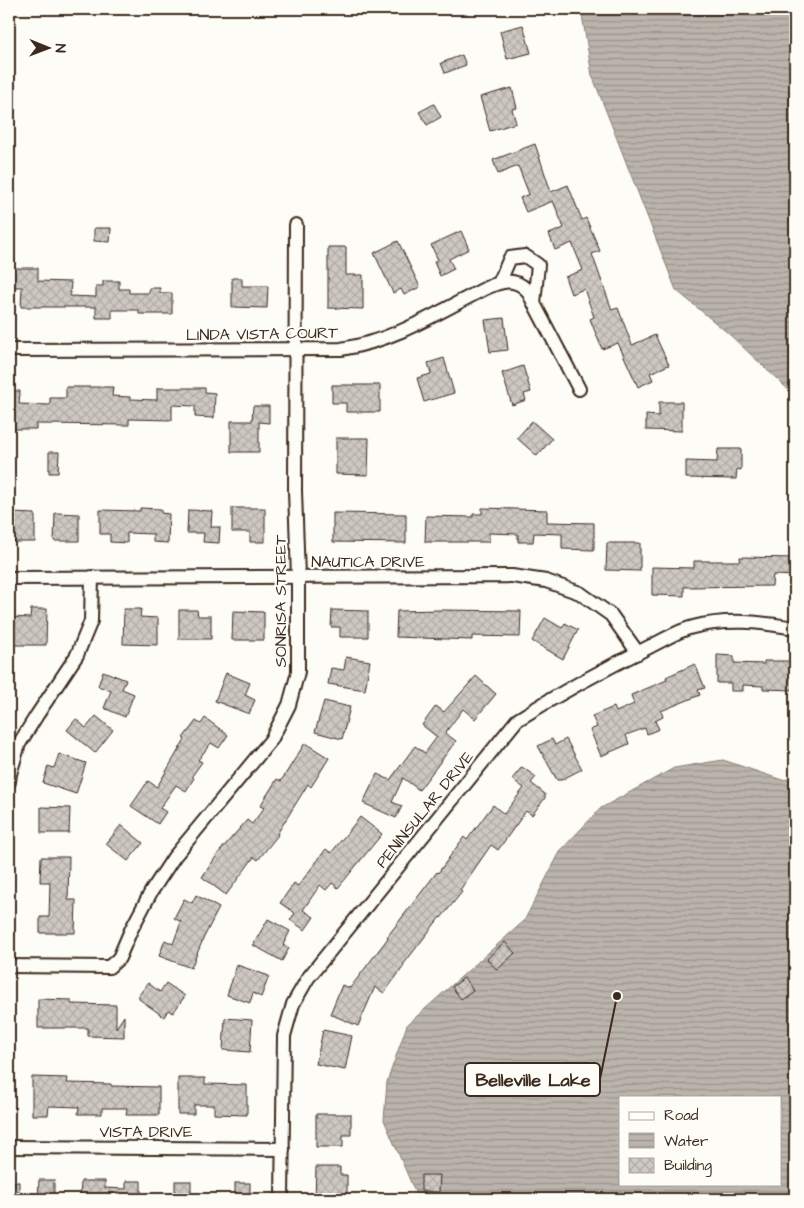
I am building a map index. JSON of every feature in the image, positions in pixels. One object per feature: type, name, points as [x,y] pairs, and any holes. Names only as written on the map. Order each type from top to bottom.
[{"type":"street","name":"SONRISA STREET","points":[[9,966],[109,967],[119,958],[151,892],[174,858],[271,740],[289,705],[298,672],[298,577],[295,491],[296,225]]},
{"type":"street","points":[[534,303],[538,265],[525,256],[510,258],[500,281],[509,280],[522,285],[534,303],[579,389]]},
{"type":"street","name":"LINDA VISTA COURT","points":[[9,350],[341,349],[378,341],[400,333],[500,281]]},
{"type":"street","name":"NAUTICA DRIVE","points":[[9,578],[512,576],[546,581],[580,593],[611,615],[638,652]]},
{"type":"street","points":[[9,782],[19,744],[77,656],[91,621],[92,577]]},
{"type":"street","name":"PENINSULAR DRIVE","points":[[282,1199],[284,1036],[293,1004],[308,978],[517,720],[544,703],[638,652],[691,627],[728,621],[759,622],[795,628]]},
{"type":"street","name":"VISTA DRIVE","points":[[9,1147],[283,1149]]},
{"type":"water","points":[[581,9],[795,9],[795,396],[729,334],[676,290],[592,75]]},
{"type":"water","points":[[723,760],[782,780],[795,778],[795,1199],[418,1199],[384,1120],[387,1082],[407,1025],[524,921],[561,850],[601,808],[674,768]]},
{"type":"building","points":[[523,25],[531,53],[507,59],[500,31]]},
{"type":"building","points":[[462,55],[466,65],[445,73],[441,63]]},
{"type":"building","points":[[512,88],[517,108],[512,109],[516,123],[490,131],[480,97]]},
{"type":"building","points":[[434,104],[441,117],[427,125],[419,112]]},
{"type":"building","points":[[535,144],[551,192],[568,185],[582,220],[586,218],[600,251],[592,254],[612,310],[618,308],[632,345],[655,335],[669,365],[650,373],[653,380],[638,387],[618,343],[602,349],[590,319],[594,317],[584,289],[571,294],[565,277],[583,270],[572,243],[555,250],[549,234],[564,228],[553,201],[526,212],[520,198],[529,194],[518,166],[498,174],[493,160]]},
{"type":"building","points":[[94,228],[111,228],[110,242],[94,241]]},
{"type":"building","points":[[461,231],[469,249],[449,259],[454,269],[440,276],[434,262],[438,260],[431,245]]},
{"type":"building","points":[[398,241],[420,287],[404,295],[401,289],[393,293],[374,253]]},
{"type":"building","points":[[328,247],[346,247],[346,275],[363,275],[363,309],[328,308]]},
{"type":"building","points":[[9,268],[38,268],[38,281],[71,282],[70,296],[96,297],[96,286],[103,286],[103,281],[119,281],[119,289],[129,289],[129,293],[149,293],[149,288],[160,288],[160,293],[172,293],[172,314],[139,314],[139,310],[112,310],[112,318],[96,318],[96,307],[21,307],[22,287],[9,287]]},
{"type":"building","points":[[232,278],[242,278],[242,286],[268,286],[267,308],[232,307]]},
{"type":"building","points":[[504,318],[508,350],[490,352],[485,320]]},
{"type":"building","points":[[444,358],[454,393],[424,402],[417,378],[431,374],[428,363]]},
{"type":"building","points":[[523,366],[531,392],[524,394],[526,400],[512,405],[502,373]]},
{"type":"building","points":[[332,385],[380,385],[380,412],[346,412],[346,403],[332,403]]},
{"type":"building","points":[[66,387],[113,387],[112,396],[157,400],[157,388],[205,388],[205,392],[215,393],[214,418],[195,417],[195,406],[172,405],[172,420],[129,419],[129,425],[36,424],[36,429],[9,429],[9,391],[20,391],[19,404],[50,405],[50,398],[66,398]]},
{"type":"building","points":[[659,402],[682,402],[682,431],[646,430],[646,415],[659,416]]},
{"type":"building","points":[[253,406],[269,406],[269,423],[259,422],[259,452],[231,452],[231,421],[252,421]]},
{"type":"building","points":[[532,421],[552,439],[537,456],[517,438]]},
{"type":"building","points":[[336,438],[369,438],[368,475],[336,474]]},
{"type":"building","points":[[718,449],[741,449],[741,470],[737,469],[736,479],[686,478],[686,461],[717,462]]},
{"type":"building","points":[[49,452],[59,452],[58,473],[49,473]]},
{"type":"building","points":[[140,508],[161,509],[161,513],[169,514],[168,543],[153,542],[153,534],[127,533],[127,543],[110,542],[110,534],[100,534],[100,510],[140,511]]},
{"type":"building","points":[[232,508],[265,508],[265,542],[250,542],[250,532],[232,532]]},
{"type":"building","points":[[482,508],[547,510],[547,522],[594,523],[594,550],[562,549],[562,534],[534,533],[533,542],[518,542],[518,534],[489,533],[489,542],[425,542],[426,516],[473,517],[473,514],[482,514]]},
{"type":"building","points":[[188,510],[212,511],[211,527],[220,527],[219,543],[203,542],[204,533],[187,533]]},
{"type":"building","points":[[11,513],[35,514],[35,542],[11,542]]},
{"type":"building","points":[[55,513],[79,514],[79,541],[54,541]]},
{"type":"building","points":[[333,513],[406,514],[406,543],[333,542]]},
{"type":"building","points":[[607,543],[640,543],[640,571],[606,570]]},
{"type":"building","points":[[740,557],[795,558],[795,576],[773,575],[772,586],[684,587],[684,596],[652,595],[652,567],[694,568],[694,561],[740,561]]},
{"type":"building","points":[[31,609],[47,609],[46,645],[11,645],[12,617],[30,618]]},
{"type":"building","points":[[124,609],[141,609],[140,617],[158,618],[158,645],[123,644]]},
{"type":"building","points":[[179,610],[197,610],[198,616],[211,616],[211,639],[179,639]]},
{"type":"building","points":[[332,610],[368,611],[368,637],[340,637],[340,627],[331,627]]},
{"type":"building","points":[[233,611],[264,612],[264,640],[232,640]]},
{"type":"building","points":[[397,611],[521,611],[520,637],[472,636],[472,640],[396,637]]},
{"type":"building","points":[[545,618],[562,628],[565,623],[578,630],[563,659],[532,641]]},
{"type":"building","points":[[717,655],[734,656],[734,663],[764,664],[764,661],[795,661],[795,690],[763,689],[763,686],[743,685],[743,691],[731,691],[731,683],[717,683]]},
{"type":"building","points":[[346,657],[370,661],[365,690],[328,684],[331,668],[344,670]]},
{"type":"building","points":[[695,664],[705,688],[698,690],[700,695],[661,711],[663,717],[655,721],[659,729],[647,734],[645,728],[626,735],[629,744],[601,756],[590,730],[597,727],[592,716],[614,707],[616,712],[634,704],[631,695],[667,680],[666,677]]},
{"type":"building","points":[[103,671],[126,680],[122,689],[134,694],[125,717],[104,708],[111,691],[98,686]]},
{"type":"building","points":[[226,673],[250,683],[245,695],[255,700],[249,714],[215,701]]},
{"type":"building","points":[[476,676],[496,694],[475,719],[463,709],[445,733],[456,741],[419,790],[403,778],[392,802],[402,806],[396,818],[363,803],[377,774],[390,780],[415,746],[425,753],[437,737],[422,725],[436,706],[444,712]]},
{"type":"building","points":[[324,701],[350,707],[342,739],[315,732]]},
{"type":"building","points":[[96,716],[113,730],[95,753],[67,730],[76,719],[86,728]]},
{"type":"building","points":[[205,718],[228,735],[219,748],[211,743],[198,760],[202,762],[192,776],[194,778],[186,791],[176,785],[160,808],[166,812],[158,824],[131,806],[148,781],[157,787],[185,739],[183,738],[196,721],[201,724]]},
{"type":"building","points":[[552,739],[555,745],[566,739],[582,769],[561,780],[557,780],[538,746]]},
{"type":"building","points":[[305,743],[329,758],[311,787],[308,784],[278,835],[258,860],[254,857],[226,895],[202,877],[220,851],[247,820],[252,824],[264,808],[260,806],[277,779],[281,781]]},
{"type":"building","points":[[59,754],[86,763],[76,794],[43,783],[48,766],[54,768]]},
{"type":"building","points":[[522,767],[536,777],[531,783],[545,794],[545,798],[532,815],[526,811],[498,850],[491,845],[460,890],[462,892],[440,917],[384,993],[375,987],[358,1026],[330,1014],[342,985],[350,988],[464,837],[467,840],[493,805],[504,814],[524,788],[512,779]]},
{"type":"building","points":[[41,807],[70,808],[69,833],[41,833]]},
{"type":"building","points":[[360,817],[382,834],[338,888],[332,883],[326,890],[320,885],[303,910],[314,917],[305,930],[290,920],[295,913],[280,903],[294,883],[298,886],[326,849],[331,853]]},
{"type":"building","points":[[121,825],[143,843],[128,861],[106,844]]},
{"type":"building","points":[[41,857],[69,857],[68,900],[76,900],[75,933],[40,933],[40,917],[49,917],[50,882],[40,882]]},
{"type":"building","points":[[196,895],[219,908],[191,968],[159,956],[165,940],[173,944],[181,922],[174,918],[184,899],[192,903]]},
{"type":"building","points":[[268,919],[290,931],[283,945],[289,948],[282,961],[253,945]]},
{"type":"building","points":[[505,942],[515,953],[497,970],[487,959]]},
{"type":"building","points":[[237,965],[269,976],[261,997],[253,993],[250,1003],[227,995]]},
{"type":"building","points":[[464,978],[473,990],[461,999],[452,987]]},
{"type":"building","points":[[148,983],[160,992],[166,983],[185,996],[173,1013],[168,1010],[164,1017],[139,999],[139,995]]},
{"type":"building","points":[[38,999],[71,1000],[71,1004],[116,1005],[116,1028],[124,1016],[124,1037],[88,1036],[88,1028],[38,1028]]},
{"type":"building","points":[[225,1018],[252,1020],[250,1052],[223,1050]]},
{"type":"building","points":[[323,1030],[352,1036],[345,1070],[316,1064]]},
{"type":"building","points":[[32,1077],[68,1078],[67,1083],[159,1087],[159,1115],[126,1115],[127,1108],[102,1108],[102,1114],[78,1114],[79,1107],[49,1106],[48,1115],[32,1115]]},
{"type":"building","points":[[178,1078],[205,1078],[205,1084],[247,1085],[247,1115],[214,1114],[214,1105],[194,1105],[194,1114],[178,1114]]},
{"type":"building","points":[[316,1114],[351,1114],[351,1135],[343,1135],[343,1147],[316,1147]]},
{"type":"building","points":[[316,1167],[340,1167],[340,1175],[347,1175],[347,1199],[315,1199]]},
{"type":"building","points":[[421,1175],[440,1175],[439,1192],[421,1191]]},
{"type":"building","points":[[39,1180],[54,1180],[54,1199],[38,1199]]},
{"type":"building","points":[[9,1181],[19,1182],[19,1199],[9,1199]]},
{"type":"building","points":[[81,1181],[105,1181],[105,1188],[126,1189],[126,1181],[141,1181],[141,1199],[80,1199]]},
{"type":"building","points":[[175,1181],[191,1181],[191,1199],[175,1199]]},
{"type":"building","points":[[235,1183],[250,1183],[250,1199],[235,1199]]},
{"type":"place","name":"Belleville Lake","points":[[617,996]]}]
